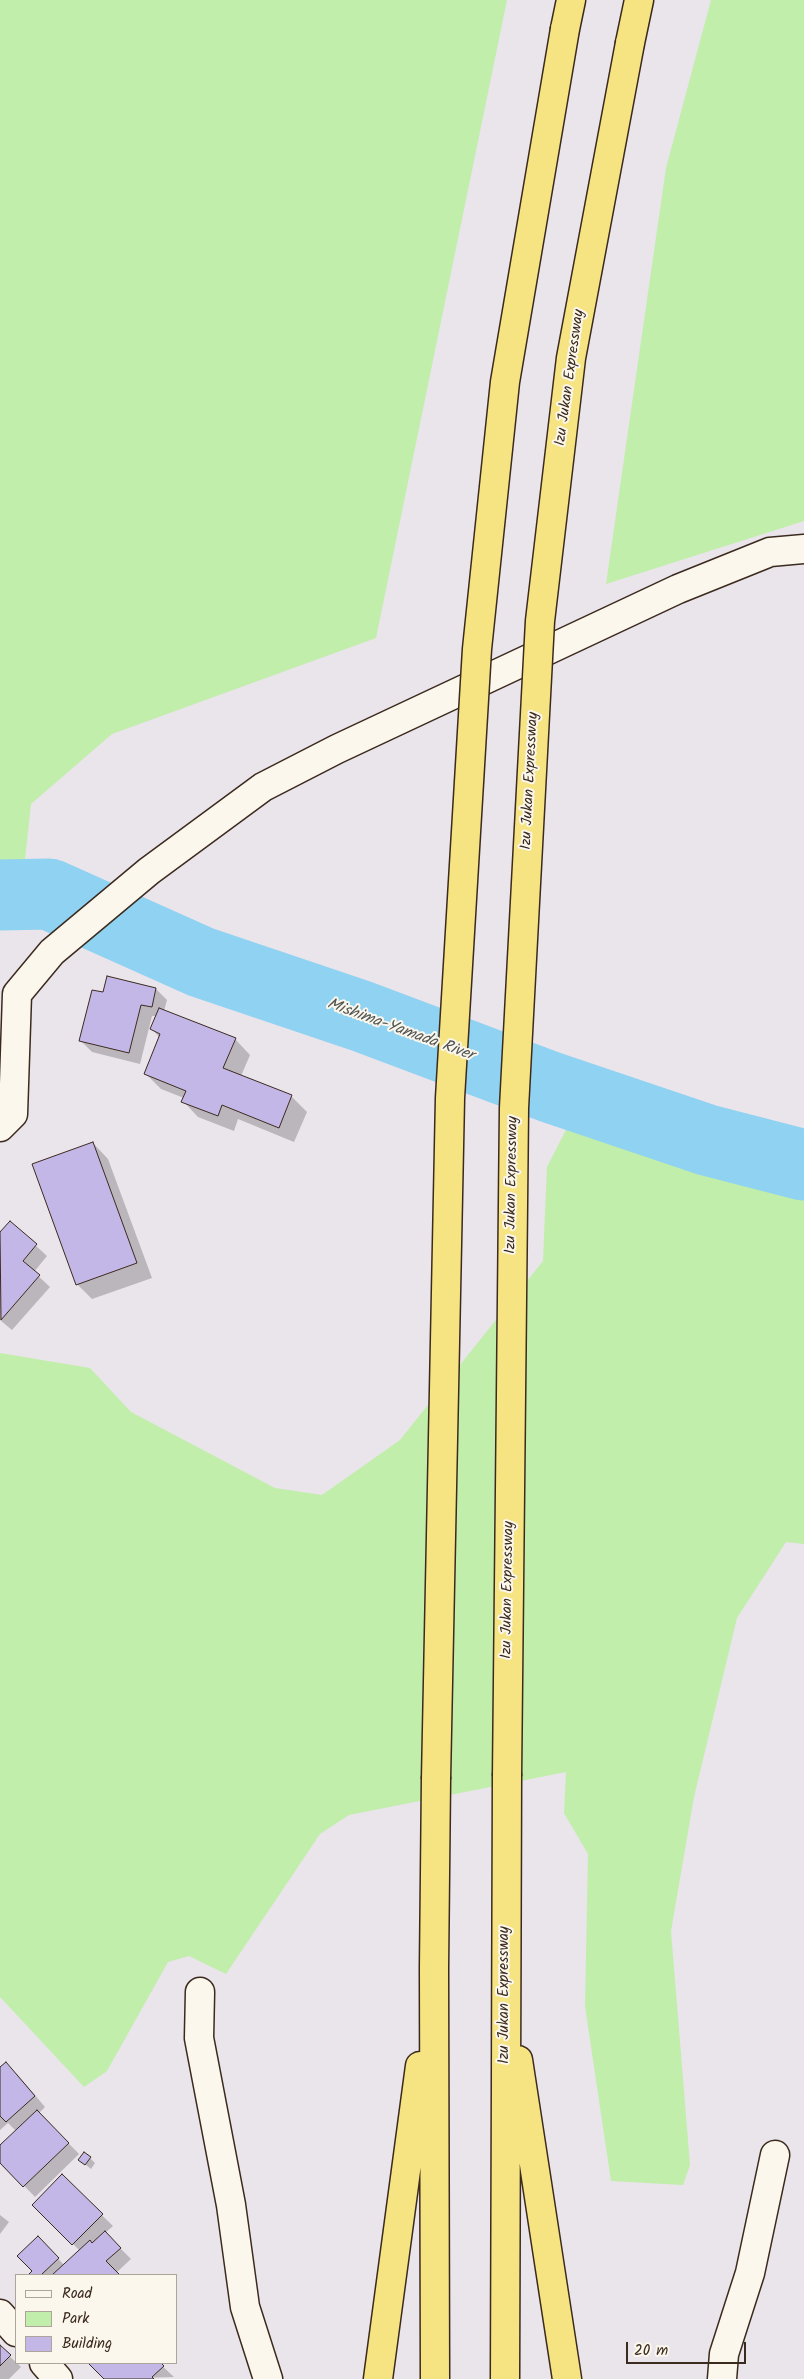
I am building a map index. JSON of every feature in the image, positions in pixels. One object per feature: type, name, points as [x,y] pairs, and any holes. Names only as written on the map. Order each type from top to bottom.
[{"type":"highway","points":[[435,2379],[434,1968],[436,1779],[450,1098],[477,649],[505,382],[571,0]]},
{"type":"highway","name":"Izu Jukan Expressway","points":[[505,2379],[505,1972],[514,1108],[540,621],[571,358],[639,0]]},
{"type":"highway","points":[[378,2379],[434,1968]]},
{"type":"highway","points":[[505,1972],[567,2379]]},
{"type":"street","points":[[0,1127],[13,1114],[17,994],[52,952],[149,870],[263,787],[337,749],[678,589],[770,552],[804,549]]},
{"type":"street","points":[[200,1992],[200,2038],[231,2205],[245,2307],[268,2379]]},
{"type":"street","points":[[722,2379],[724,2354],[750,2273],[776,2155]]},
{"type":"street","points":[[0,2314],[15,2331]]},
{"type":"street","points":[[45,2364],[58,2379]]},
{"type":"green space","points":[[0,0],[507,0],[376,638],[112,734],[31,804],[24,869],[0,876]]},
{"type":"green space","points":[[711,0],[804,0],[804,521],[606,584],[666,168]]},
{"type":"green space","points":[[568,1126],[610,1135],[656,1157],[752,1157],[804,1163],[804,1544],[786,1542],[737,1618],[694,1797],[671,1931],[690,2165],[683,2185],[611,2181],[585,2006],[588,1854],[564,1813],[566,1772],[349,1815],[320,1834],[226,1974],[189,1956],[168,1962],[107,2071],[84,2087],[0,1997],[0,1353],[90,1368],[131,1412],[275,1488],[322,1495],[400,1440],[543,1261],[547,1167]]},
{"type":"building","points":[[107,976],[156,988],[152,1007],[141,1005],[129,1053],[79,1041],[92,990],[103,992]]},
{"type":"building","points":[[159,1008],[236,1038],[223,1068],[292,1095],[279,1128],[222,1105],[218,1116],[181,1102],[186,1091],[144,1074],[160,1034],[150,1029]]},
{"type":"building","points":[[93,1142],[137,1263],[76,1285],[32,1164]]},
{"type":"building","points":[[10,1221],[37,1244],[23,1261],[40,1275],[1,1320],[0,1232]]},
{"type":"building","points":[[6,2062],[35,2096],[6,2122],[0,2116],[0,2067]]},
{"type":"building","points":[[37,2110],[69,2143],[23,2187],[0,2163],[0,2145]]},
{"type":"building","points":[[84,2152],[91,2157],[85,2165],[78,2160]]},
{"type":"building","points":[[62,2174],[103,2214],[72,2245],[32,2205]]},
{"type":"building","points":[[105,2231],[121,2248],[106,2261],[119,2274],[53,2274],[90,2240],[92,2243]]},
{"type":"building","points":[[38,2236],[59,2258],[42,2274],[29,2274],[32,2271],[17,2256]]},
{"type":"building","points":[[0,2345],[11,2355],[0,2366]]},
{"type":"building","points":[[89,2364],[162,2364],[164,2366],[152,2377],[154,2379],[104,2379]]},
{"type":"waterway","name":"Mishima-Yamada River","points":[[0,895],[49,894],[201,962],[361,1016],[550,1087],[707,1140],[804,1165]]}]
